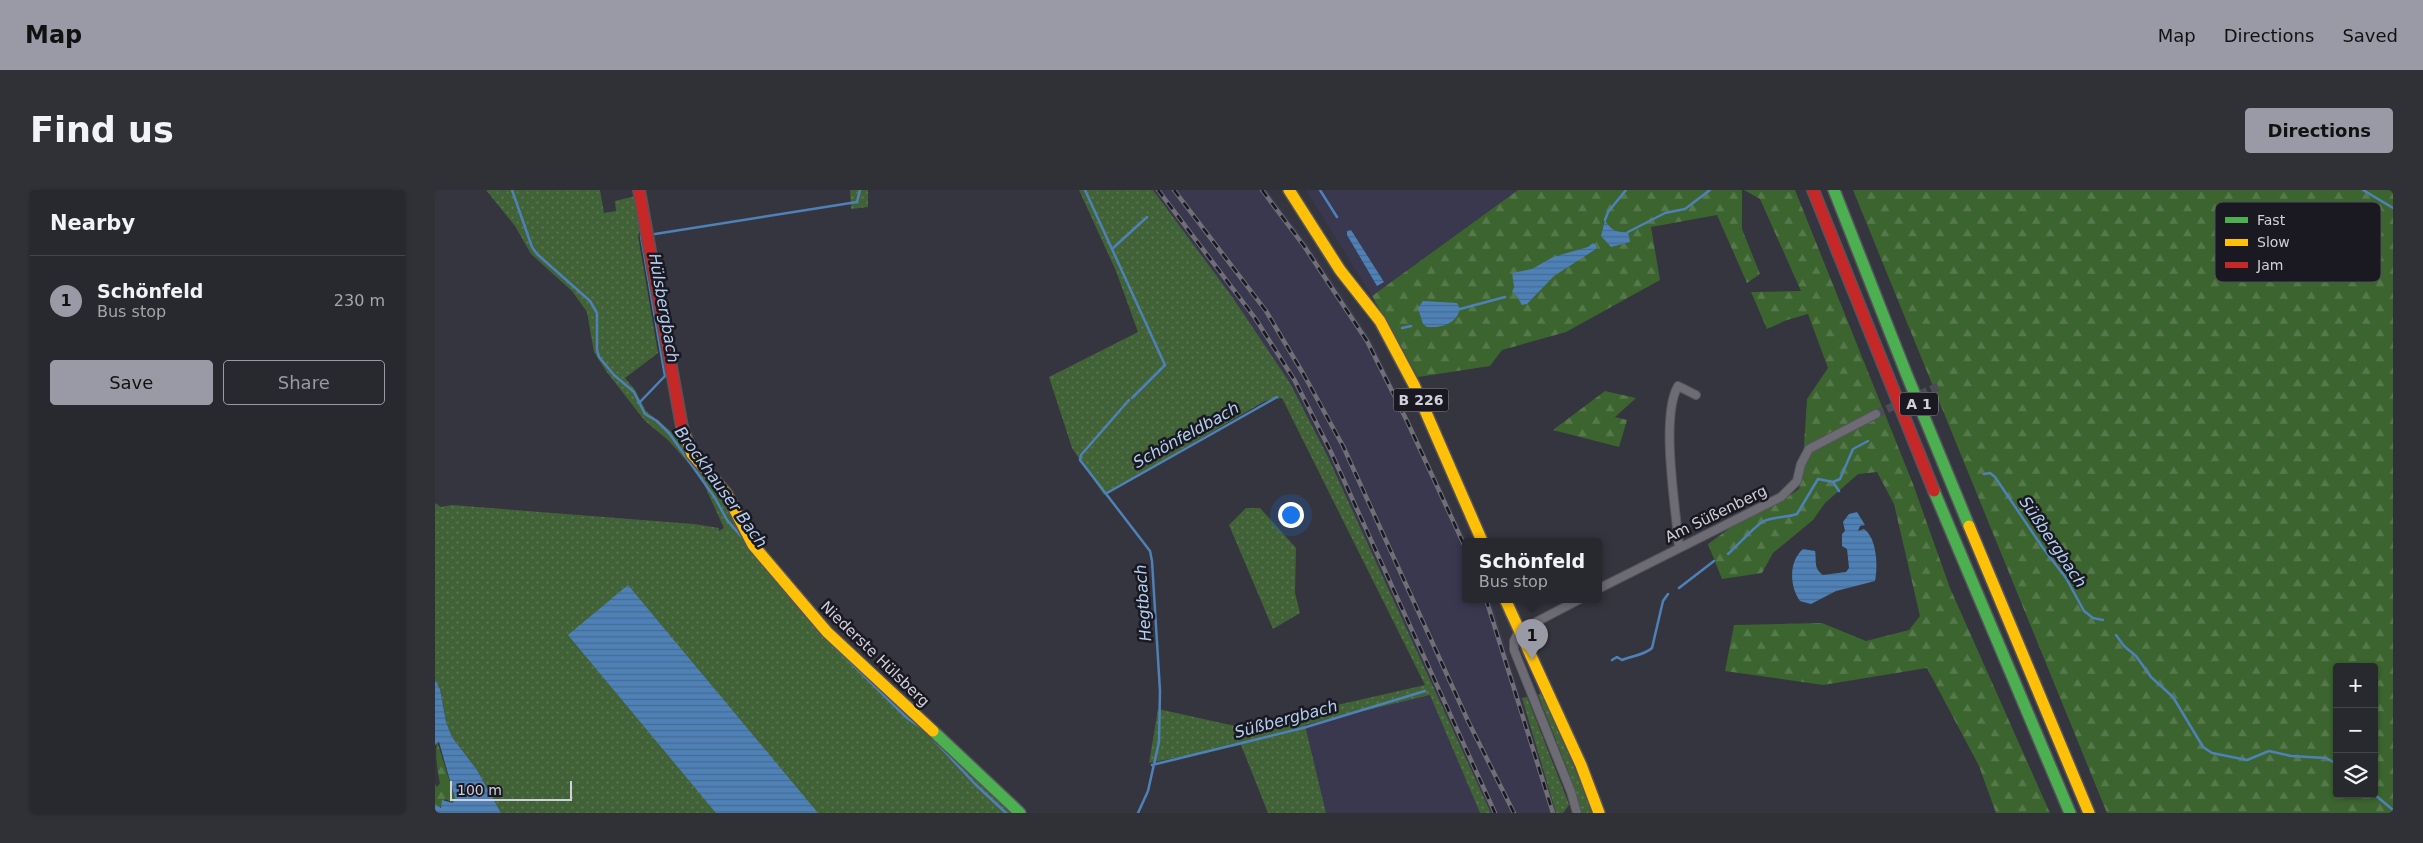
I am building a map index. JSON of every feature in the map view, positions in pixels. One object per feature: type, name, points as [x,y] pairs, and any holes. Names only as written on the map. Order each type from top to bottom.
[{"type":"main road","name":"Niederste Hülsberg","points":[[639,190],[676,405],[684,438],[692,454],[726,493],[753,545],[827,632],[1020,813]]},
{"type":"main road","name":"B 226","points":[[1289,190],[1340,270],[1380,321],[1414,385],[1481,538]]},
{"type":"main road","points":[[1805,190],[1829,235]]},
{"type":"main road","name":"A 1","points":[[1813,190],[1829,235],[1905,422],[2070,813]]},
{"type":"main road","name":"A 1","points":[[1833,190],[1913,390],[2089,813]]},
{"type":"main road","points":[[1507,603],[1581,765],[1599,813]]},
{"type":"street","points":[[1679,547],[1669,434],[1670,410],[1672,395],[1678,386],[1696,395]]},
{"type":"street","name":"Am Süßenberg","points":[[1602,587],[1781,497],[1797,481],[1801,464],[1809,449],[1877,414]]},
{"type":"street","points":[[1572,603],[1519,631],[1514,641],[1514,650],[1571,792],[1577,813]]},
{"type":"shaded area","points":[[1153,190],[1267,190],[1308,244],[1371,339],[1466,538],[1462,538],[1462,603],[1492,603],[1556,813],[1491,813],[1327,455],[1290,383]]},
{"type":"shaded area","points":[[1306,190],[1518,190],[1372,296]]},
{"type":"shaded area","points":[[1431,695],[1480,813],[1326,813],[1305,725]]},
{"type":"green space","points":[[486,190],[600,190],[604,213],[616,211],[615,201],[636,196],[641,229],[638,236],[658,353],[625,378],[635,390],[646,411],[673,433],[678,431],[697,467],[724,502],[744,536],[743,538],[829,641],[1020,813],[501,813],[477,770],[452,737],[446,722],[440,689],[435,680],[435,503],[441,507],[452,505],[694,524],[719,528],[719,531],[724,528],[702,480],[668,440],[645,421],[606,371],[594,352],[587,312],[572,291],[531,254],[515,226]]},
{"type":"green space","points":[[850,190],[868,190],[868,207],[851,209]]},
{"type":"green space","points":[[1079,190],[1153,190],[1233,298],[1290,383],[1327,455],[1491,813],[1480,813],[1430,695],[1305,725],[1326,813],[1268,813],[1241,745],[1149,763],[1158,709],[1240,727],[1425,685],[1282,398],[1265,401],[1104,495],[1072,448],[1049,377],[1138,332],[1116,271]]},
{"type":"green space","points":[[1518,190],[1742,190],[1742,229],[1760,274],[1747,283],[1717,215],[1651,227],[1660,280],[1566,332],[1502,350],[1490,366],[1418,377],[1372,296]]},
{"type":"green space","points":[[1744,190],[1795,190],[1913,484],[1950,588],[2050,813],[1996,813],[1979,766],[1927,668],[1823,685],[1725,671],[1734,625],[1822,623],[1866,641],[1909,630],[1920,616],[1894,504],[1877,472],[1858,474],[1825,503],[1813,520],[1773,553],[1762,573],[1722,579],[1708,544],[1734,525],[1783,500],[1799,489],[1803,462],[1807,399],[1828,368],[1808,314],[1787,320],[1767,329],[1751,292],[1801,291],[1760,199]]},
{"type":"green space","points":[[1853,190],[2393,190],[2393,813],[2107,813]]},
{"type":"green space","points":[[1605,391],[1636,398],[1615,417],[1627,420],[1619,447],[1553,430]]},
{"type":"green space","points":[[1246,508],[1260,508],[1296,548],[1295,593],[1300,613],[1273,629],[1229,525]]},
{"type":"green space","points":[[1541,693],[1592,813],[1582,813],[1567,768],[1538,695]]},
{"type":"green space","points":[[1527,697],[1569,805],[1563,813],[1556,813],[1522,698]]},
{"type":"green space","points":[[437,741],[455,798],[453,803],[445,799],[440,808],[435,804],[435,784],[437,787],[440,783],[436,751]]},
{"type":"water","points":[[1605,220],[1615,230],[1628,232],[1630,242],[1611,247],[1601,236]]},
{"type":"water","points":[[1351,230],[1384,282],[1377,286],[1347,235],[1347,231]]},
{"type":"water","points":[[1593,243],[1596,245],[1596,249],[1554,276],[1527,304],[1522,305],[1512,292],[1514,287],[1512,273],[1532,269],[1553,257],[1588,247]]},
{"type":"water","points":[[1423,301],[1457,303],[1460,309],[1452,322],[1438,327],[1427,327],[1423,324],[1418,308]]},
{"type":"water","points":[[1857,512],[1865,525],[1860,526],[1858,531],[1864,529],[1874,545],[1876,560],[1875,581],[1836,591],[1811,604],[1800,601],[1792,581],[1793,567],[1798,554],[1803,549],[1815,551],[1818,570],[1823,575],[1846,572],[1849,568],[1847,549],[1842,546],[1842,534],[1845,531],[1843,522],[1849,514]]},
{"type":"water","points":[[628,585],[818,813],[716,813],[568,635]]},
{"type":"water","points":[[435,680],[440,689],[446,722],[452,737],[477,770],[501,813],[435,813],[435,804],[441,808],[442,800],[453,803],[455,798],[439,742],[435,745]]},
{"type":"waterway","name":"Brockhauser Bach","points":[[512,190],[532,247],[537,254],[590,301],[597,313],[597,350],[599,357],[614,375],[634,392],[645,414],[657,421],[669,433],[715,498],[727,520],[746,542]]},
{"type":"waterway","name":"Hülsbergbach","points":[[655,234],[857,202],[860,190]]},
{"type":"waterway","name":"Hegtbach","points":[[1085,190],[1165,365],[1132,398]]},
{"type":"waterway","points":[[1320,190],[1337,217]]},
{"type":"waterway","points":[[1605,220],[1608,212],[1626,190]]},
{"type":"waterway","name":"Schönfeldbach","points":[[1628,232],[1665,213],[1685,209],[1710,190]]},
{"type":"waterway","name":"Hegtbach","points":[[2363,190],[2393,208]]},
{"type":"waterway","points":[[1112,249],[1147,217]]},
{"type":"waterway","name":"Hülsbergbach","points":[[639,403],[665,376],[641,236]]},
{"type":"waterway","name":"Schönfeldbach","points":[[1460,309],[1505,297]]},
{"type":"waterway","name":"Schönfeldbach","points":[[1402,328],[1411,326]]},
{"type":"waterway","name":"Schönfeldbach","points":[[1107,493],[1277,397]]},
{"type":"waterway","name":"Hegtbach","points":[[1129,400],[1081,455],[1080,460],[1150,551],[1152,561],[1160,691],[1159,742],[1148,791],[1138,813]]},
{"type":"waterway","points":[[1728,554],[1762,522],[1797,514],[1818,479],[1833,482],[1840,479],[1853,449],[1868,441]]},
{"type":"waterway","name":"Süßbergbach","points":[[1984,474],[1990,473],[1995,477],[2043,548],[2066,578],[2084,611],[2093,618],[2103,620]]},
{"type":"waterway","points":[[1833,482],[1839,491]]},
{"type":"waterway","points":[[1679,588],[1714,561]]},
{"type":"waterway","name":"Süßbergbach","points":[[1612,660],[1617,657],[1622,660],[1642,654],[1652,648],[1663,601],[1668,594]]},
{"type":"waterway","name":"Süßbergbach","points":[[2116,635],[2124,646],[2136,656],[2151,677],[2173,697],[2203,747],[2212,753],[2247,760],[2269,751],[2291,756],[2326,758],[2333,762]]},
{"type":"waterway","name":"Brockhauser Bach","points":[[830,642],[907,718],[923,729]]},
{"type":"waterway","name":"Süßbergbach","points":[[1152,765],[1303,728],[1425,691]]},
{"type":"waterway","name":"Brockhauser Bach","points":[[934,740],[976,785],[1006,813]]},
{"type":"waterway","name":"Süßbergbach","points":[[2378,797],[2393,810]]},
{"type":"tunnel","points":[[1876,414],[1939,386]]},
{"type":"railway","points":[[1158,190],[1255,318],[1295,381],[1331,452],[1495,813]]},
{"type":"railway","points":[[1174,190],[1266,311],[1343,446],[1468,721],[1514,813]]},
{"type":"railway","points":[[1262,190],[1304,246],[1367,341],[1407,421],[1462,540]]},
{"type":"railway","points":[[1487,603],[1553,813]]},
{"type":"traffic: fast","points":[[1834,190],[1969,526]]},
{"type":"traffic: fast","points":[[1934,491],[2070,813]]},
{"type":"traffic: fast","points":[[933,731],[1020,813]]},
{"type":"traffic: slow","points":[[1289,190],[1340,270],[1380,321],[1414,385],[1481,538]]},
{"type":"traffic: slow","points":[[682,427],[692,454],[726,493],[753,545],[827,632],[933,731]]},
{"type":"traffic: slow","points":[[1969,526],[2089,813]]},
{"type":"traffic: slow","points":[[1507,603],[1581,765],[1599,813]]},
{"type":"traffic: jam","points":[[639,190],[682,427]]},
{"type":"traffic: jam","points":[[1813,190],[1934,491]]},
{"type":"place","name":"Schönfeld","points":[[1532,660]]}]
